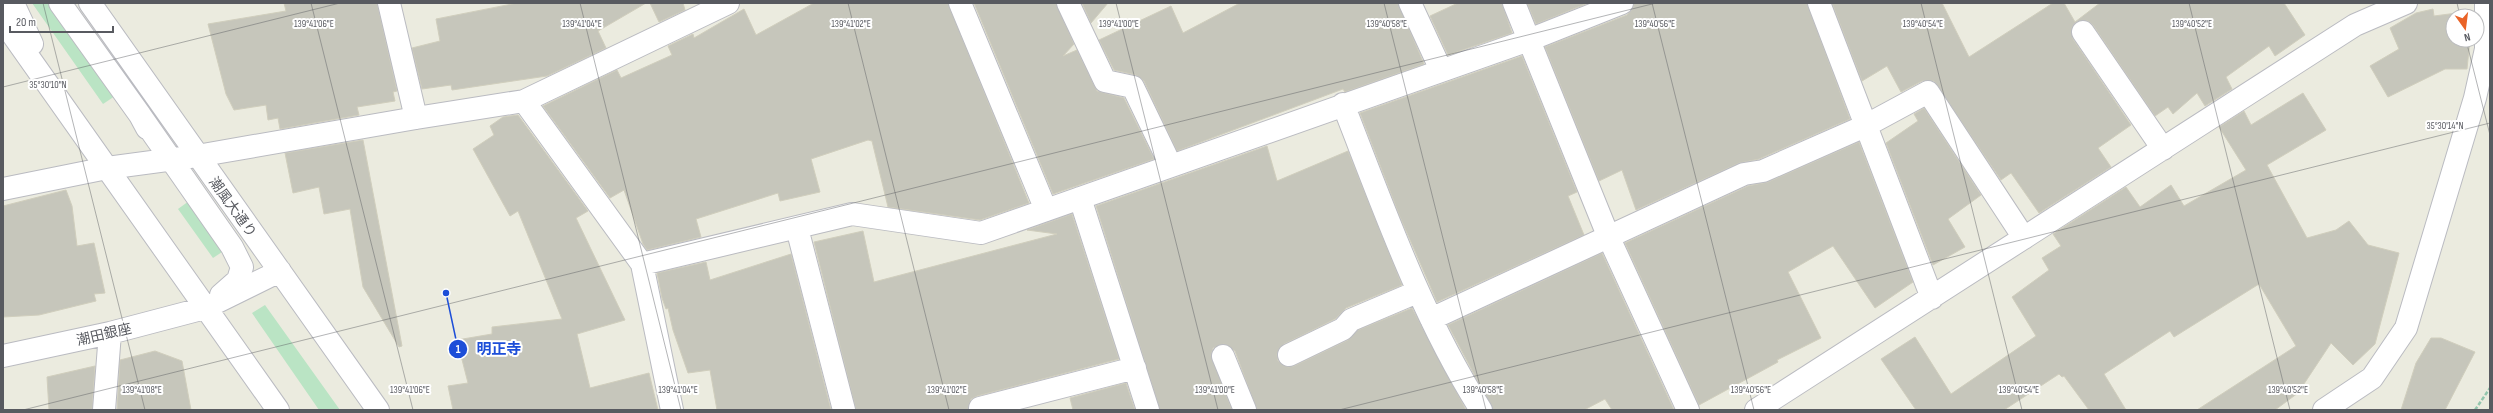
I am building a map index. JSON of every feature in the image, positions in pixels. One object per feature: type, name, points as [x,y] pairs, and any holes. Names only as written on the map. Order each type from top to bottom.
[{"type":"street","points":[[13,3],[58,98]]},
{"type":"street","points":[[60,3],[232,247],[242,267],[238,280],[205,308]]},
{"type":"street","name":"潮風大通り","points":[[90,3],[378,410]]},
{"type":"street","points":[[389,3],[416,118]]},
{"type":"street","points":[[3,189],[107,168],[197,156],[524,101],[728,3]]},
{"type":"street","points":[[960,3],[1046,210]]},
{"type":"street","points":[[1068,3],[1105,81],[1133,87],[1171,166]]},
{"type":"street","points":[[1410,3],[1441,70]]},
{"type":"street","points":[[1514,3],[1609,238],[1688,410]]},
{"type":"street","points":[[642,264],[852,214],[981,233],[1343,104],[1528,40],[1622,3]]},
{"type":"street","points":[[1819,3],[1932,298]]},
{"type":"street","points":[[1756,410],[2355,24],[2406,3]]},
{"type":"street","points":[[2324,410],[2372,378],[2406,328],[2475,98],[2486,48],[2486,3]]},
{"type":"street","points":[[3,21],[278,410]]},
{"type":"street","points":[[2083,32],[2163,149]]},
{"type":"street","points":[[1431,319],[1609,238],[1744,174],[1763,171],[1865,126],[1928,92],[2024,238]]},
{"type":"street","points":[[524,101],[642,264],[672,410]]},
{"type":"street","points":[[1343,104],[1417,292],[1460,376],[1481,410]]},
{"type":"street","points":[[107,168],[140,157],[149,149],[148,131],[140,115]]},
{"type":"street","points":[[1080,198],[1148,410]]},
{"type":"street","points":[[797,228],[844,410]]},
{"type":"street","points":[[205,308],[280,271]]},
{"type":"street","points":[[1288,355],[1343,329],[1351,320],[1417,292]]},
{"type":"street","name":"潮田銀座","points":[[3,356],[110,333],[205,308]]},
{"type":"street","points":[[104,410],[110,333]]},
{"type":"street","points":[[1223,356],[1245,410]]},
{"type":"street","points":[[980,408],[1135,368]]},
{"type":"street","points":[[350,371],[366,410]]},
{"type":"path","points":[[2475,410],[2490,388]]},
{"type":"green space","points":[[32,3],[48,3],[115,96],[103,104]]},
{"type":"green space","points":[[189,201],[225,250],[213,258],[178,209]]},
{"type":"green space","points":[[265,305],[340,410],[319,410],[252,313]]},
{"type":"building","points":[[284,3],[377,3],[397,91],[393,92],[395,101],[357,107],[359,115],[280,129],[278,118],[268,120],[266,105],[234,110],[226,94],[208,24],[286,11]]},
{"type":"building","points":[[517,3],[646,3],[598,31],[606,48],[547,76],[452,90],[451,85],[422,89],[412,48],[440,41],[436,19]]},
{"type":"building","points":[[650,3],[683,3],[685,10],[659,22]]},
{"type":"building","points":[[814,3],[948,3],[1029,203],[980,220],[888,207],[872,141],[868,140],[811,159],[820,192],[780,201],[778,193],[696,219],[701,237],[647,250],[643,244],[624,190],[610,198],[543,106],[617,70],[621,78],[672,55],[668,46],[693,34],[694,38],[744,9],[756,35]]},
{"type":"building","points":[[974,3],[1056,3],[1074,44],[1063,56],[1077,50],[1097,91],[1124,98],[1154,159],[1053,194]]},
{"type":"building","points":[[1082,3],[1108,3],[1091,23]]},
{"type":"building","points":[[1240,3],[1398,3],[1424,64],[1345,92],[1343,89],[1177,151],[1144,81],[1136,75],[1114,70],[1099,40],[1171,6],[1183,33]]},
{"type":"building","points":[[1458,3],[1502,3],[1512,33],[1448,55],[1430,16]]},
{"type":"building","points":[[1527,3],[1588,3],[1536,24]]},
{"type":"building","points":[[1634,3],[1807,3],[1850,119],[1759,159],[1739,163],[1636,210],[1622,170],[1599,181],[1545,47],[1627,15],[1632,10]]},
{"type":"building","points":[[1832,3],[1942,3],[1969,57],[2053,3],[2064,3],[2075,22],[2100,3],[2284,3],[2305,35],[2275,56],[2269,46],[2226,77],[2232,89],[2205,106],[2197,93],[2173,114],[2168,107],[2155,116],[2093,25],[2088,21],[2076,22],[2072,27],[2073,39],[2131,125],[2098,148],[2111,167],[2039,213],[2011,173],[2001,180],[1934,81],[1922,81],[1901,92],[1887,66],[1862,81]]},
{"type":"building","points":[[2433,9],[2434,16],[2445,15],[2445,48],[2469,48],[2467,69],[2445,69],[2388,97],[2370,66],[2399,49],[2390,28],[2416,13]]},
{"type":"building","points":[[1522,56],[1577,192],[1568,196],[1584,235],[1437,302],[1400,217],[1360,113]]},
{"type":"building","points":[[2303,93],[2326,130],[2267,165],[2307,238],[2336,230],[2349,221],[2368,245],[2399,253],[2375,344],[2353,365],[2331,343],[2298,393],[2275,410],[2197,410],[2296,346],[2259,284],[2174,337],[2170,331],[2104,374],[2126,410],[2089,410],[2064,376],[2062,377],[2059,374],[2004,410],[1916,410],[1881,359],[1915,337],[1951,394],[2036,336],[2012,297],[2049,270],[2042,258],[2061,246],[2053,234],[2126,187],[2140,207],[2171,185],[2184,206],[2246,170],[2219,127],[2244,111],[2251,125]]},
{"type":"building","points":[[1924,108],[1981,195],[1948,219],[1965,247],[1933,265],[1886,143],[1918,121],[1914,114]]},
{"type":"building","points":[[518,115],[588,211],[576,218],[625,320],[577,334],[590,388],[649,373],[658,410],[453,410],[448,386],[468,383],[457,340],[492,334],[492,327],[562,319],[518,211],[510,216],[473,149],[494,135],[490,126],[503,117]]},
{"type":"building","points":[[363,140],[402,346],[399,347],[363,287],[350,209],[324,214],[319,187],[293,193],[285,153]]},
{"type":"building","points":[[1859,142],[1913,282],[1875,308],[1833,246],[1788,272],[1821,338],[1777,360],[1778,362],[1699,405],[1625,243],[1748,186],[1768,182]]},
{"type":"building","points":[[1267,146],[1277,181],[1348,151],[1402,285],[1346,308],[1335,319],[1284,344],[1277,354],[1278,361],[1288,367],[1294,366],[1348,340],[1358,330],[1412,308],[1466,410],[1257,410],[1235,351],[1224,344],[1213,348],[1211,355],[1232,410],[1160,410],[1096,206]]},
{"type":"building","points":[[66,190],[72,206],[77,246],[94,243],[105,293],[94,294],[96,301],[39,315],[3,317],[3,206]]},
{"type":"building","points":[[1072,214],[1119,359],[977,396],[971,399],[968,410],[856,410],[814,242],[863,231],[874,282],[1057,234],[1027,230]]},
{"type":"building","points":[[1602,253],[1674,410],[1612,410],[1605,399],[1584,410],[1493,410],[1448,325]]},
{"type":"building","points":[[791,254],[831,410],[717,410],[710,370],[688,373],[673,330],[668,308],[666,309],[662,298],[657,273],[706,262],[710,280]]},
{"type":"building","points":[[2431,338],[2441,338],[2475,352],[2445,410],[2401,410],[2416,363]]},
{"type":"building","points":[[155,351],[182,361],[191,410],[117,410],[120,360]]},
{"type":"building","points":[[95,366],[92,410],[49,410],[47,377]]},
{"type":"building","points":[[1126,383],[1135,410],[1073,410],[1070,398]]},
{"type":"place","name":"明正寺","points":[[446,293]]}]
